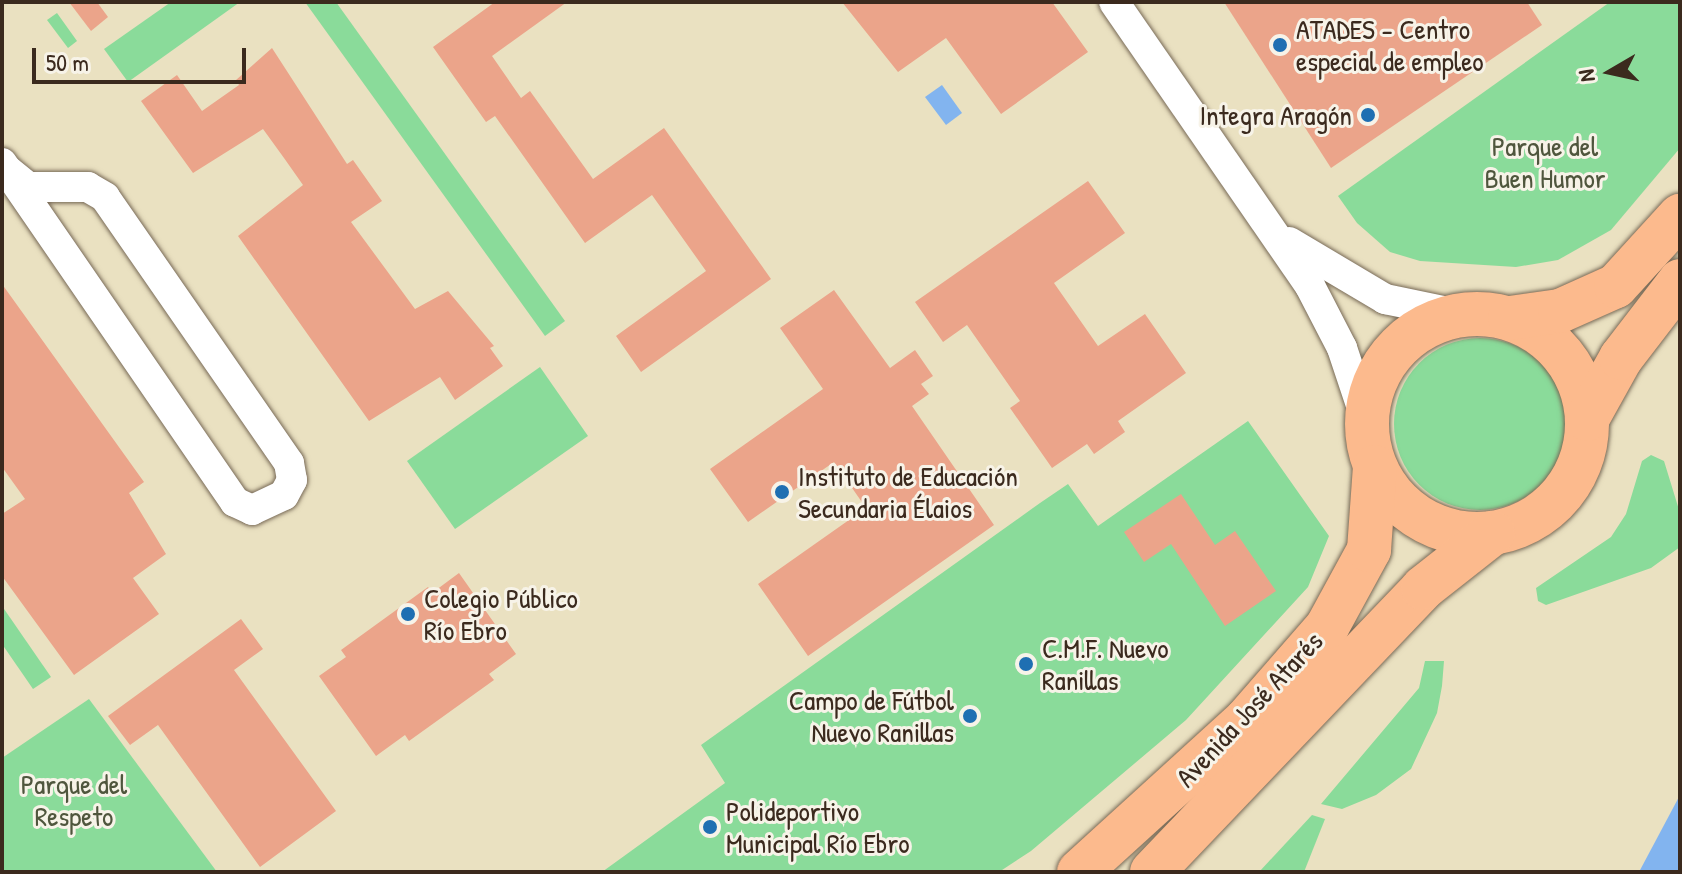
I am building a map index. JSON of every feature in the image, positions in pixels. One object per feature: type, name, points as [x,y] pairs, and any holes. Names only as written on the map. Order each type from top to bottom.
[{"type":"main road","points":[[1510,318],[1531,327],[1564,356],[1576,375],[1587,419],[1585,446],[1562,494],[1531,519],[1493,533],[1457,533],[1423,521],[1395,498],[1375,467],[1366,420],[1370,395],[1393,351],[1434,321],[1458,314],[1510,318],[1560,311],[1616,286],[1680,216]]},
{"type":"main road","points":[[1587,419],[1621,358],[1680,281]]},
{"type":"main road","name":"Avenida José Atarés","points":[[1079,872],[1246,720],[1327,627],[1369,550],[1375,467]]},
{"type":"main road","name":"Avenida José Atarés","points":[[1152,872],[1423,588],[1493,533]]},
{"type":"street","points":[[1114,2],[1277,234],[1342,348],[1366,420]]},
{"type":"street","points":[[5,167],[28,187],[88,187],[105,197],[280,451],[292,480],[284,495],[252,510],[235,502],[5,167]]},
{"type":"street","points":[[50,233],[48,214],[54,198],[71,187]]},
{"type":"street","points":[[1277,234],[1374,294],[1407,306],[1458,314]]},
{"type":"green space","points":[[171,2],[240,2],[128,82],[104,49]]},
{"type":"green space","points":[[305,2],[336,2],[565,321],[545,336]]},
{"type":"green space","name":"Parque del Buen Humor","points":[[1610,2],[1680,2],[1680,148],[1611,230],[1558,260],[1516,267],[1420,261],[1390,252],[1357,223],[1338,196]]},
{"type":"green space","points":[[57,13],[77,41],[68,48],[47,20]]},
{"type":"green space","points":[[1480,338],[1513,344],[1541,363],[1560,391],[1566,424],[1560,457],[1541,485],[1513,504],[1480,510],[1447,504],[1419,485],[1400,457],[1394,424],[1400,391],[1419,363],[1447,344]]},
{"type":"green space","points":[[540,367],[588,436],[455,529],[407,461]]},
{"type":"green space","name":"C.M.F. Nuevo Ranillas","points":[[1248,421],[1329,536],[1308,587],[1186,720],[1031,851],[999,872],[602,872],[725,783],[701,745],[1040,503],[1068,484],[1098,526]]},
{"type":"green space","points":[[1651,455],[1664,461],[1680,513],[1680,547],[1651,568],[1546,605],[1538,601],[1536,588],[1611,537],[1626,514],[1642,461]]},
{"type":"green space","points":[[2,606],[51,677],[33,689],[2,644]]},
{"type":"green space","points":[[1425,661],[1444,661],[1442,686],[1437,713],[1411,769],[1376,795],[1342,809],[1321,804],[1419,688]]},
{"type":"green space","name":"Parque del Respeto","points":[[89,699],[217,872],[2,872],[2,758]]},
{"type":"green space","points":[[1312,815],[1325,819],[1304,872],[1259,872]]},
{"type":"water","points":[[942,85],[962,113],[946,125],[925,97]]},
{"type":"water","points":[[1680,795],[1680,872],[1639,872]]},
{"type":"building","points":[[69,2],[97,2],[108,17],[91,31]]},
{"type":"building","points":[[495,2],[567,2],[492,56],[521,98],[530,91],[593,179],[664,128],[771,279],[641,372],[616,336],[706,271],[652,195],[585,243],[495,116],[486,122],[433,47]]},
{"type":"building","points":[[842,2],[1052,2],[1088,52],[1001,114],[946,38],[898,72]]},
{"type":"building","name":"Integra Aragón","points":[[1224,2],[1527,2],[1542,25],[1331,168]]},
{"type":"building","points":[[272,48],[347,164],[353,160],[382,201],[351,222],[415,309],[448,291],[494,346],[490,348],[503,366],[455,400],[440,377],[369,421],[238,236],[303,185],[284,158],[263,129],[193,173],[141,101],[177,75],[202,111],[239,85],[236,80]]},
{"type":"building","points":[[1088,181],[1125,233],[1054,283],[1098,346],[1145,314],[1186,373],[1118,421],[1125,432],[1094,454],[1087,444],[1052,468],[1010,408],[1020,401],[967,325],[943,342],[915,302]]},
{"type":"building","points":[[2,284],[144,482],[129,493],[166,554],[133,578],[159,614],[74,675],[2,576],[2,514],[25,499],[2,467]]},
{"type":"building","points":[[834,290],[890,368],[915,350],[933,376],[921,384],[929,394],[912,406],[994,525],[808,656],[758,584],[866,508],[834,462],[748,522],[710,469],[823,389],[780,328]]},
{"type":"building","points":[[1181,494],[1215,545],[1235,531],[1276,591],[1225,626],[1171,544],[1144,562],[1124,532]]},
{"type":"building","points":[[459,573],[516,654],[489,674],[494,680],[409,741],[405,735],[376,756],[319,676],[346,657],[341,650],[428,587],[432,593]]},
{"type":"building","points":[[241,619],[263,649],[234,670],[336,811],[260,867],[158,725],[130,745],[108,716]]},
{"type":"place","name":"ATADES - Centro especial de empleo","points":[[1280,45]]},
{"type":"place","name":"Integra Aragón","points":[[1368,115]]},
{"type":"place","name":"Instituto de Educación Secundaria Élaios","points":[[782,492]]},
{"type":"place","name":"Colegio Público Río Ebro","points":[[408,614]]},
{"type":"place","name":"C.M.F. Nuevo Ranillas","points":[[1026,664]]},
{"type":"place","name":"Campo de Fútbol Nuevo Ranillas","points":[[970,716]]},
{"type":"place","name":"Polideportivo Municipal Río Ebro","points":[[710,827]]}]
